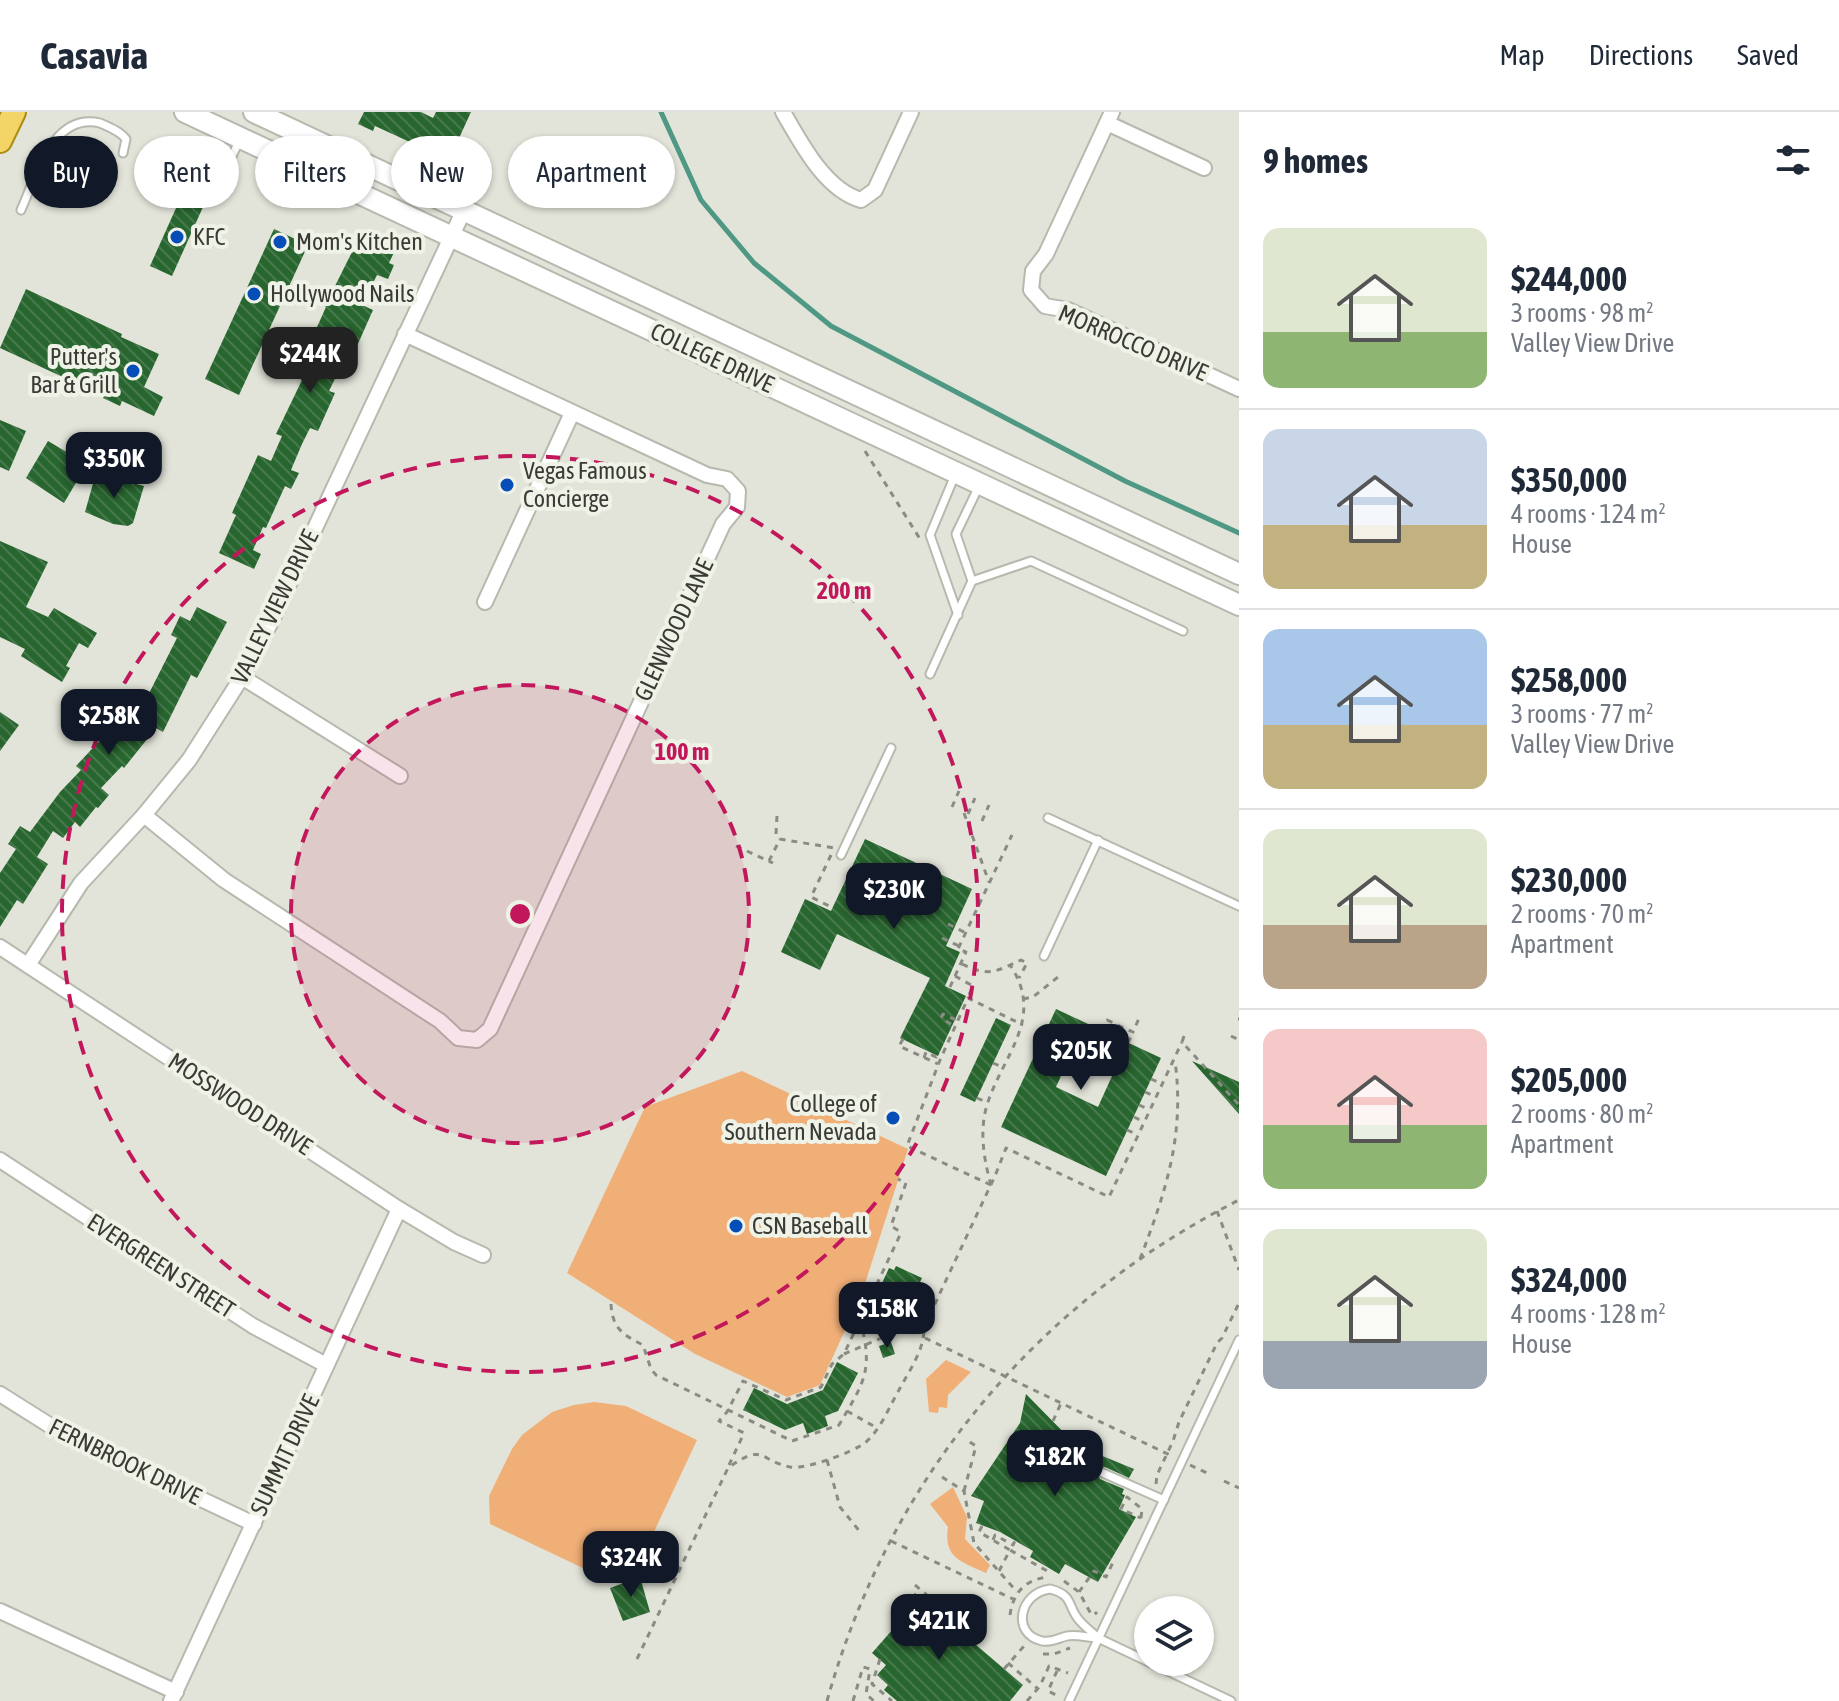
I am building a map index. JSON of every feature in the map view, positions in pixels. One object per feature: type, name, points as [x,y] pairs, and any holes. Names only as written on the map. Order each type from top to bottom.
[{"type":"main road","points":[[0,141],[14,112]]},
{"type":"main road","name":"COLLEGE DRIVE","points":[[185,112],[1239,605]]},
{"type":"main road","name":"COLLEGE DRIVE","points":[[254,112],[304,136]]},
{"type":"main road","points":[[241,138],[247,131],[255,129],[271,136]]},
{"type":"main road","name":"COLLEGE DRIVE","points":[[375,170],[1239,574]]},
{"type":"main road","points":[[956,473],[969,447]]},
{"type":"main road","points":[[980,485],[992,458]]},
{"type":"street","points":[[783,112],[798,138],[834,183],[845,195],[861,200],[875,190],[911,112]]},
{"type":"street","points":[[1109,118],[1204,168]]},
{"type":"street","name":"MORROCCO DRIVE","points":[[1109,118],[1046,254],[1033,271],[1031,290],[1045,306],[1068,310],[1239,389]]},
{"type":"street","name":"VALLEY VIEW DRIVE","points":[[28,965],[81,883],[144,815],[189,760],[242,677],[272,620],[463,212]]},
{"type":"street","name":"GLENWOOD LANE","points":[[144,815],[224,880],[440,1021],[458,1038],[477,1040],[490,1029],[723,524],[737,507],[738,491],[727,479],[707,475],[405,334]]},
{"type":"street","points":[[485,602],[572,413]]},
{"type":"street","points":[[242,677],[400,776]]},
{"type":"street","name":"MOSSWOOD DRIVE","points":[[0,947],[399,1209],[454,1242],[483,1255]]},
{"type":"street","name":"EVERGREEN STREET","points":[[0,1160],[253,1326],[326,1365]]},
{"type":"street","name":"SUMMIT DRIVE","points":[[174,1696],[399,1209]]},
{"type":"street","name":"FERNBROOK DRIVE","points":[[0,1394],[79,1442],[254,1524]]},
{"type":"street","points":[[0,1611],[174,1696]]},
{"type":"lane","points":[[21,210],[53,138],[63,127],[82,119],[103,125],[126,139],[123,153]]},
{"type":"lane","points":[[239,142],[241,138]]},
{"type":"lane","points":[[956,473],[930,535],[958,615]]},
{"type":"lane","points":[[930,674],[972,581],[956,534],[980,485]]},
{"type":"lane","points":[[972,581],[1031,561],[1183,631]]},
{"type":"lane","points":[[837,850],[891,748]]},
{"type":"lane","points":[[1048,818],[1239,906]]},
{"type":"lane","points":[[1044,956],[1098,840]]},
{"type":"lane","points":[[1069,1701],[1239,1340]]},
{"type":"lane","points":[[1103,1473],[1164,1500]]},
{"type":"lane","points":[[1098,1638],[1067,1636],[1052,1642],[1035,1638],[1024,1625],[1022,1617],[1027,1600],[1041,1590],[1058,1591],[1071,1602],[1076,1618],[1098,1638],[1231,1701]]},
{"type":"path","points":[[864,450],[920,539]]},
{"type":"path","points":[[952,807],[959,791]]},
{"type":"path","points":[[975,798],[966,813],[989,882]]},
{"type":"path","points":[[982,821],[989,805]]},
{"type":"path","points":[[777,816],[776,834],[780,839],[837,850],[811,897],[833,908]]},
{"type":"path","points":[[959,946],[1012,835]]},
{"type":"path","points":[[736,846],[771,862],[780,839]]},
{"type":"path","points":[[948,924],[966,933]]},
{"type":"path","points":[[942,938],[966,952],[950,987]]},
{"type":"path","points":[[961,964],[984,973],[1021,960],[1027,963],[1019,978]]},
{"type":"path","points":[[991,1185],[983,1155],[988,1103],[1023,1025],[1019,978],[1010,965]]},
{"type":"path","points":[[955,976],[973,986],[938,1064],[907,1146],[991,1185]]},
{"type":"path","points":[[1023,999],[1033,997],[1058,977]]},
{"type":"path","points":[[968,998],[1023,1025]]},
{"type":"path","points":[[951,1024],[941,1018],[943,1014],[958,1021]]},
{"type":"path","points":[[1128,1043],[1140,1016]]},
{"type":"path","points":[[1102,1031],[1107,1020],[1133,1032]]},
{"type":"path","points":[[728,1468],[756,1454],[795,1467],[827,1460],[865,1443],[877,1428],[925,1338],[924,1327],[1006,1148],[1109,1197],[1184,1036]]},
{"type":"path","points":[[1231,1036],[1239,1040]]},
{"type":"path","points":[[903,1039],[899,1046],[938,1064]]},
{"type":"path","points":[[1182,1042],[1239,1105]]},
{"type":"path","points":[[924,1058],[926,1052],[937,1055]]},
{"type":"path","points":[[1140,1259],[1164,1195],[1175,1150],[1178,1104],[1174,1058]]},
{"type":"path","points":[[993,1063],[1004,1068]]},
{"type":"path","points":[[1151,1079],[1162,1084]]},
{"type":"path","points":[[1145,1092],[1156,1097]]},
{"type":"path","points":[[977,1098],[988,1103]]},
{"type":"path","points":[[1139,1105],[1150,1110]]},
{"type":"path","points":[[1134,1117],[1144,1122]]},
{"type":"path","points":[[1127,1130],[1138,1135]]},
{"type":"path","points":[[844,1354],[900,1235],[891,1226],[906,1183],[898,1179]]},
{"type":"path","points":[[827,1701],[853,1620],[891,1541],[940,1456],[973,1412],[1069,1312],[1140,1259],[1239,1200]]},
{"type":"path","points":[[1217,1211],[1239,1270]]},
{"type":"path","points":[[1156,1484],[1179,1422],[1239,1303]]},
{"type":"path","points":[[611,1304],[615,1325],[620,1332],[643,1345],[656,1375],[792,1441],[839,1425],[865,1380],[867,1344],[860,1319]]},
{"type":"path","points":[[637,1659],[744,1433],[719,1421],[743,1381],[786,1400],[821,1387],[832,1364],[844,1354],[928,1318]]},
{"type":"path","points":[[925,1338],[1174,1457]]},
{"type":"path","points":[[1053,1421],[1061,1403]]},
{"type":"path","points":[[847,1411],[877,1428]]},
{"type":"path","points":[[967,1440],[976,1446],[964,1491],[974,1543],[1017,1592]]},
{"type":"path","points":[[827,1460],[840,1507],[861,1533]]},
{"type":"path","points":[[1190,1465],[1209,1474]]},
{"type":"path","points":[[942,1477],[964,1491]]},
{"type":"path","points":[[1224,1481],[1239,1488]]},
{"type":"path","points":[[1127,1497],[1132,1499],[1142,1509],[1141,1518],[1120,1509],[1127,1497]]},
{"type":"path","points":[[982,1526],[979,1532],[1049,1572],[1051,1569]]},
{"type":"path","points":[[993,1540],[995,1535],[1013,1545],[1015,1541]]},
{"type":"path","points":[[891,1541],[1013,1599]]},
{"type":"path","points":[[999,1571],[1010,1550]]},
{"type":"path","points":[[1079,1592],[1094,1571],[1106,1577],[1114,1557],[1121,1561]]},
{"type":"path","points":[[915,1585],[953,1617],[949,1621]]},
{"type":"path","points":[[1004,1669],[1024,1646]]},
{"type":"path","points":[[880,1659],[872,1684],[892,1701]]},
{"type":"path","points":[[1008,1663],[1038,1689]]},
{"type":"path","points":[[853,1701],[863,1667],[870,1669],[866,1694],[876,1701],[884,1694]]},
{"type":"path","points":[[1058,1670],[1048,1691],[1060,1697]]},
{"type":"shaded area","name":"CSN Baseball","points":[[742,1071],[908,1149],[862,1293],[820,1385],[787,1397],[695,1354],[567,1273],[645,1107]]},
{"type":"shaded area","points":[[946,1360],[971,1372],[948,1395],[947,1408],[939,1407],[938,1413],[929,1412],[926,1379]]},
{"type":"shaded area","points":[[594,1402],[626,1406],[697,1440],[638,1566],[604,1578],[490,1524],[489,1496],[522,1435],[552,1412]]},
{"type":"shaded area","points":[[953,1487],[967,1517],[965,1539],[990,1565],[986,1573],[962,1562],[951,1552],[948,1527],[930,1504]]},
{"type":"building","points":[[364,112],[421,112],[433,118],[436,112],[471,112],[460,136],[397,136],[375,126],[373,131],[358,124]]},
{"type":"building","name":"KFC","points":[[176,208],[203,208],[172,276],[150,266]]},
{"type":"building","points":[[274,229],[308,245],[239,395],[205,379]]},
{"type":"building","points":[[371,231],[398,244],[389,263],[394,265],[388,279],[377,275],[362,305],[373,310],[353,355],[348,352],[329,391],[335,393],[318,431],[310,428],[302,444],[291,470],[299,473],[291,489],[285,486],[266,528],[263,527],[253,550],[261,554],[254,569],[219,553],[236,515],[232,513],[258,455],[271,461],[282,436],[276,434],[316,351],[308,347],[325,306],[355,246],[363,249]]},
{"type":"building","points":[[26,289],[159,354],[144,387],[163,397],[154,416],[122,401],[120,406],[0,348]]},
{"type":"building","points":[[0,420],[26,431],[9,471],[0,467]]},
{"type":"building","points":[[48,441],[87,464],[64,503],[26,478]]},
{"type":"building","points":[[96,473],[144,486],[133,523],[128,526],[113,524],[85,512]]},
{"type":"building","points":[[0,541],[48,562],[26,607],[48,617],[54,608],[97,633],[88,648],[79,643],[66,666],[70,668],[62,682],[21,656],[25,649],[0,637]]},
{"type":"building","points":[[197,607],[227,622],[197,678],[191,675],[163,732],[156,728],[124,768],[122,766],[101,788],[109,795],[98,808],[80,827],[75,822],[63,838],[53,831],[37,857],[48,864],[23,904],[17,900],[0,927],[0,873],[16,849],[8,844],[20,826],[30,832],[81,770],[76,766],[104,736],[101,733],[116,714],[132,727],[177,638],[171,635],[180,616],[190,621]]},
{"type":"building","points":[[0,712],[19,725],[0,751]]},
{"type":"building","points":[[865,839],[972,889],[946,946],[960,952],[945,986],[966,996],[938,1056],[900,1038],[930,978],[837,934],[820,970],[781,952],[805,899],[831,911]]},
{"type":"building","points":[[1056,1009],[1161,1058],[1106,1176],[1001,1127]],"holes":[[[1072,1052],[1095,1063],[1093,1067],[1112,1076],[1098,1107],[1056,1087]]]},
{"type":"building","points":[[996,1018],[1011,1025],[975,1102],[960,1095]]},
{"type":"building","points":[[1192,1061],[1239,1082],[1239,1114]]},
{"type":"building","points":[[896,1266],[922,1278],[904,1316],[876,1325],[870,1309],[889,1268],[894,1270]]},
{"type":"building","points":[[891,1342],[895,1354],[883,1358],[879,1346]]},
{"type":"building","points":[[837,1362],[858,1373],[838,1411],[825,1416],[828,1426],[807,1434],[803,1423],[785,1430],[743,1410],[754,1388],[787,1404],[823,1390]]},
{"type":"building","points":[[1026,1394],[1076,1445],[1134,1469],[1129,1478],[1105,1467],[1097,1471],[1100,1479],[1124,1489],[1122,1494],[1125,1495],[1119,1509],[1136,1517],[1098,1582],[1065,1564],[1059,1574],[1030,1557],[1033,1551],[1000,1532],[976,1523],[984,1501],[971,1496],[1020,1423]]},
{"type":"building","points":[[640,1577],[650,1612],[623,1621],[610,1588]]},
{"type":"building","points":[[915,1593],[1023,1685],[1010,1701],[897,1701],[884,1690],[888,1685],[877,1675],[886,1665],[872,1653],[907,1613],[902,1609]]},
{"type":"waterway","points":[[661,112],[701,200],[754,263],[831,326],[1125,481],[1239,533]]},
{"type":"place","name":"KFC","points":[[177,237]]},
{"type":"place","name":"Mom's Kitchen","points":[[280,242]]},
{"type":"place","name":"Hollywood Nails","points":[[254,294]]},
{"type":"place","name":"Putter's Bar & Grill","points":[[133,371]]},
{"type":"place","name":"Vegas Famous Concierge","points":[[507,485]]},
{"type":"place","name":"College of Southern Nevada","points":[[893,1118]]},
{"type":"place","name":"CSN Baseball","points":[[736,1226]]}]
